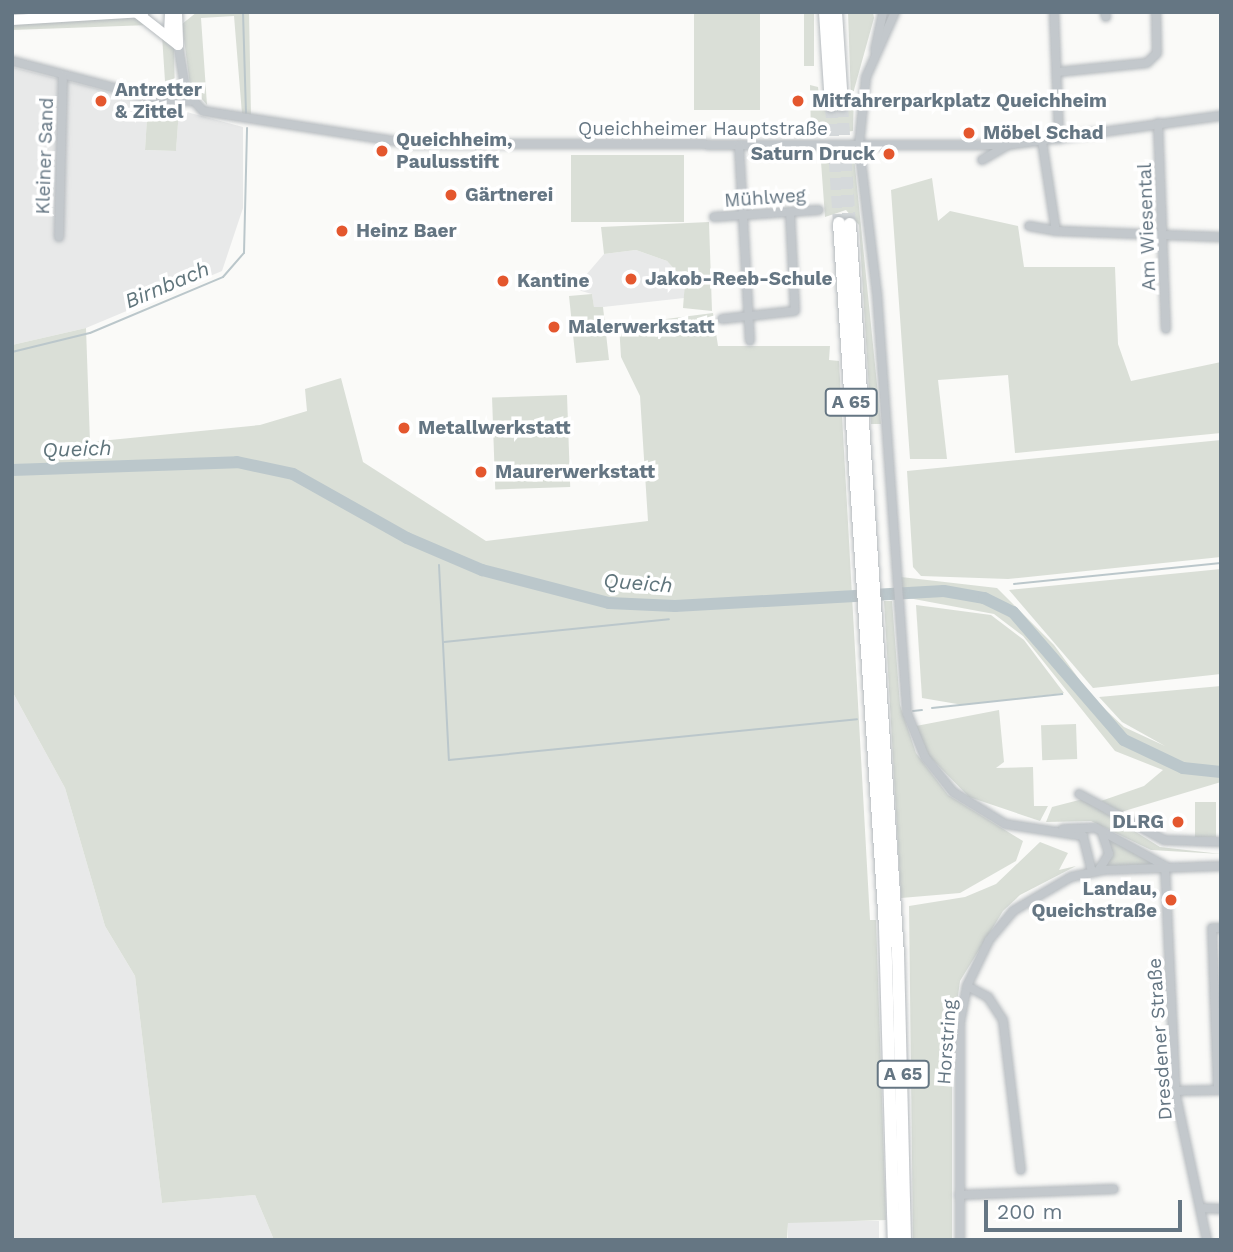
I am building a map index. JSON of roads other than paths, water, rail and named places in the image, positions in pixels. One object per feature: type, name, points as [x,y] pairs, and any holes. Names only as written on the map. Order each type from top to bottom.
[{"type":"highway","points":[[825,12],[837,106],[836,12]]},
{"type":"highway","name":"A 65","points":[[844,223],[901,1010],[905,1240]]},
{"type":"highway","name":"A 65","points":[[870,607],[891,1031],[894,1240]]},
{"type":"main road","points":[[12,20],[144,12]]},
{"type":"main road","points":[[169,33],[170,12]]},
{"type":"main road","points":[[177,12],[178,45]]},
{"type":"main road","points":[[138,13],[169,33],[178,45]]},
{"type":"street","points":[[883,12],[860,103],[859,145],[877,293],[905,703],[921,751],[953,792],[1005,824],[1057,831],[1087,839],[1095,871]]},
{"type":"street","points":[[872,62],[895,12]]},
{"type":"street","points":[[1054,12],[1059,138]]},
{"type":"street","points":[[1058,72],[1147,63],[1157,53],[1156,12]]},
{"type":"street","points":[[178,45],[191,101]]},
{"type":"street","name":"Queichheimer Hauptstraße","points":[[12,61],[161,100],[191,101],[239,120],[396,143],[1008,145],[1221,116]]},
{"type":"street","name":"Kleiner Sand","points":[[59,237],[63,75]]},
{"type":"street","name":"Am Wiesental","points":[[1158,123],[1165,236],[1166,329]]},
{"type":"street","points":[[1042,141],[1056,231]]},
{"type":"street","points":[[739,145],[739,215],[750,341]]},
{"type":"street","points":[[982,160],[1008,145]]},
{"type":"street","name":"Mühlweg","points":[[714,218],[819,210]]},
{"type":"street","points":[[722,319],[795,311],[790,212]]},
{"type":"street","points":[[1028,226],[1056,231],[1221,237]]},
{"type":"street","points":[[1079,794],[1164,840],[1221,842]]},
{"type":"street","points":[[1057,831],[1081,826],[1102,832],[1165,866]]},
{"type":"street","points":[[1095,871],[1110,854],[1102,832]]},
{"type":"street","name":"Horstring","points":[[960,1240],[959,1043],[968,986],[989,940],[1013,911],[1049,887],[1095,871],[1165,866],[1221,866]]},
{"type":"street","name":"Dresdener Straße","points":[[1165,866],[1176,1091],[1207,1240]]},
{"type":"street","points":[[1176,1091],[1219,1090],[1216,928]]},
{"type":"street","points":[[968,986],[988,998],[1003,1020],[1021,1170]]},
{"type":"street","points":[[959,1195],[1114,1189]]},
{"type":"street","points":[[1200,1208],[1221,1209]]},
{"type":"waterway","name":"Birnbach","points":[[243,12],[246,114]]},
{"type":"waterway","name":"Birnbach","points":[[12,352],[90,333],[223,277],[244,253],[247,128]]},
{"type":"waterway","name":"Queich","points":[[12,470],[237,462],[293,474],[407,538],[482,570],[609,603],[675,606],[944,591],[984,598],[1013,612],[1124,740],[1183,768],[1221,772]]},
{"type":"waterway","points":[[1014,584],[1221,563]]},
{"type":"waterway","points":[[439,565],[449,760],[857,719]]},
{"type":"waterway","points":[[444,642],[669,619]]},
{"type":"waterway","points":[[932,708],[1062,694]]},
{"type":"waterway","points":[[913,711],[922,710]]},
{"type":"tunnel","points":[[842,105],[850,224]]},
{"type":"tunnel","points":[[831,106],[839,223]]},
{"type":"place","name":"Antretter & Zittel","points":[[101,101]]},
{"type":"place","name":"Mitfahrerparkplatz Queichheim","points":[[798,101]]},
{"type":"place","name":"Möbel Schad","points":[[969,133]]},
{"type":"place","name":"Queichheim, Paulusstift","points":[[382,151]]},
{"type":"place","name":"Saturn Druck","points":[[889,154]]},
{"type":"place","name":"Gärtnerei","points":[[451,195]]},
{"type":"place","name":"Heinz Baer","points":[[342,231]]},
{"type":"place","name":"Jakob-Reeb-Schule","points":[[631,279]]},
{"type":"place","name":"Kantine","points":[[503,281]]},
{"type":"place","name":"Malerwerkstatt","points":[[554,327]]},
{"type":"place","name":"Metallwerkstatt","points":[[404,428]]},
{"type":"place","name":"Maurerwerkstatt","points":[[481,472]]},
{"type":"place","name":"DLRG","points":[[1178,822]]},
{"type":"place","name":"Landau, Queichstraße","points":[[1171,900]]}]
